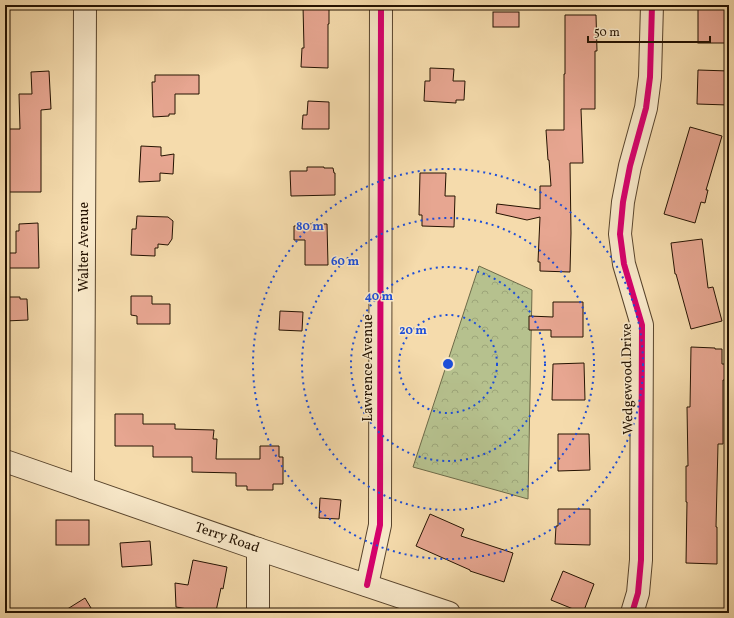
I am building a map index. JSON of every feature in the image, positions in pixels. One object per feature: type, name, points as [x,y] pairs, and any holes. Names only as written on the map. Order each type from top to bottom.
[{"type":"street","name":"Walter Avenue","points":[[83,488],[85,5]]},
{"type":"street","name":"Lawrence Avenue","points":[[367,585],[380,525],[381,5]]},
{"type":"street","name":"Wedgewood Drive","points":[[632,613],[638,593],[641,560],[642,325],[624,264],[620,234],[623,202],[630,166],[646,108],[650,77],[652,5]]},
{"type":"street","name":"Terry Road","points":[[5,461],[258,549],[449,613]]},
{"type":"street","points":[[258,549],[258,613]]},
{"type":"green space","points":[[479,266],[532,290],[528,499],[413,467]]},
{"type":"building","points":[[329,5],[328,68],[301,67],[302,48],[304,48],[303,6]]},
{"type":"building","points":[[698,6],[729,6],[729,43],[698,43]]},
{"type":"building","points":[[493,12],[519,12],[519,27],[493,27]]},
{"type":"building","points":[[565,15],[596,15],[597,51],[595,51],[595,109],[581,109],[583,163],[570,163],[570,272],[540,271],[540,262],[538,262],[540,217],[527,220],[496,213],[497,204],[540,209],[540,186],[551,186],[546,130],[564,130]]},
{"type":"building","points":[[430,68],[454,69],[453,81],[465,81],[464,100],[456,100],[456,103],[424,101],[425,81],[430,81]]},
{"type":"building","points":[[698,70],[729,71],[728,105],[697,104]]},
{"type":"building","points":[[49,71],[51,109],[41,110],[41,192],[5,192],[5,129],[20,129],[19,94],[32,94],[31,72]]},
{"type":"building","points":[[155,75],[199,75],[199,94],[175,94],[175,114],[153,117],[152,82],[155,82]]},
{"type":"building","points":[[308,101],[329,102],[329,129],[302,129],[303,115],[307,115]]},
{"type":"building","points":[[690,127],[722,136],[706,190],[708,190],[705,203],[701,202],[695,223],[664,214]]},
{"type":"building","points":[[141,146],[161,147],[161,156],[174,154],[173,174],[160,173],[160,181],[139,182]]},
{"type":"building","points":[[307,167],[333,168],[335,173],[335,195],[291,196],[290,171],[307,171]]},
{"type":"building","points":[[420,173],[446,173],[445,196],[455,196],[454,227],[422,226],[422,215],[419,215]]},
{"type":"building","points":[[137,216],[168,217],[173,221],[172,239],[168,245],[158,244],[158,248],[155,248],[155,256],[131,255],[132,229],[136,229]]},
{"type":"building","points":[[38,223],[39,268],[5,268],[5,253],[16,253],[16,231],[19,231],[19,224]]},
{"type":"building","points":[[305,224],[327,224],[328,265],[305,265],[305,240],[294,240],[294,226],[305,226]]},
{"type":"building","points":[[702,239],[708,288],[713,287],[722,321],[691,329],[675,274],[671,243]]},
{"type":"building","points":[[131,296],[152,296],[152,304],[170,304],[170,324],[137,324],[137,316],[131,315]]},
{"type":"building","points":[[5,297],[20,297],[20,299],[27,299],[28,320],[5,321]]},
{"type":"building","points":[[553,302],[583,302],[583,337],[551,337],[551,330],[529,330],[529,316],[553,317]]},
{"type":"building","points":[[280,311],[303,312],[302,331],[279,330]]},
{"type":"building","points":[[691,347],[722,349],[722,364],[729,364],[729,380],[723,380],[723,444],[718,444],[716,527],[717,564],[686,563],[686,466],[688,466],[687,407],[690,407]]},
{"type":"building","points":[[584,363],[585,400],[552,400],[553,364]]},
{"type":"building","points":[[115,414],[143,414],[143,424],[175,424],[175,429],[214,430],[213,439],[217,439],[216,459],[260,459],[260,446],[279,446],[279,457],[283,457],[283,484],[273,484],[273,490],[247,490],[247,486],[236,486],[236,473],[192,472],[192,457],[153,457],[153,446],[115,446]]},
{"type":"building","points":[[558,434],[589,434],[590,470],[558,471]]},
{"type":"building","points":[[320,498],[341,500],[339,519],[319,518]]},
{"type":"building","points":[[558,509],[590,509],[590,545],[555,544],[556,526],[558,526]]},
{"type":"building","points":[[430,514],[464,529],[461,536],[513,553],[504,582],[470,571],[416,546]]},
{"type":"building","points":[[56,520],[89,520],[89,545],[56,545]]},
{"type":"building","points":[[150,541],[152,565],[122,567],[120,543]]},
{"type":"building","points":[[193,560],[227,567],[223,589],[221,588],[216,611],[205,609],[205,612],[176,607],[175,583],[188,585]]},
{"type":"building","points":[[563,571],[594,584],[583,613],[551,600]]},
{"type":"building","points":[[85,598],[94,613],[61,613]]},
{"type":"cycle path","points":[[367,585],[380,525],[381,5]]},
{"type":"cycle path","points":[[632,613],[638,593],[641,560],[642,325],[624,264],[620,234],[623,202],[630,166],[646,108],[650,77],[652,5]]}]
